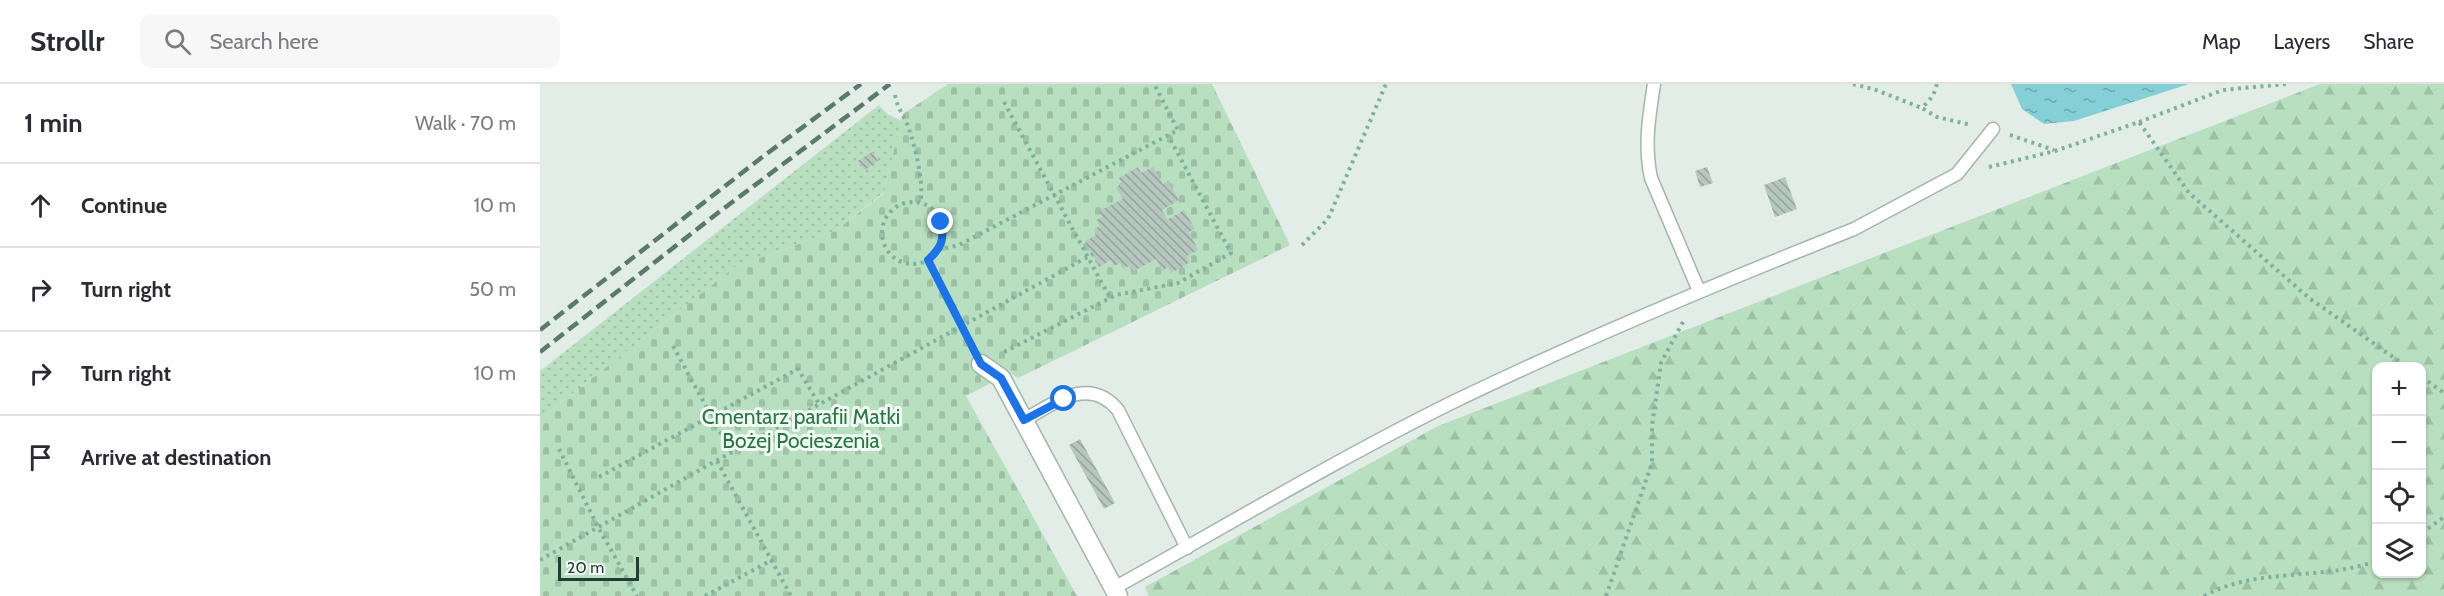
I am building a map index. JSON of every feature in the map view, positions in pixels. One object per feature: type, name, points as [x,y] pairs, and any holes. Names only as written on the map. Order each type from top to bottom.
[{"type":"street","points":[[981,364],[1001,378],[1116,592]]},
{"type":"lane","points":[[1654,84],[1646,143],[1647,160],[1651,178],[1699,291]]},
{"type":"lane","points":[[1116,592],[1187,548],[1439,409],[1699,291],[1854,229],[1958,174],[1993,129]]},
{"type":"lane","points":[[1024,420],[1064,399],[1082,393],[1097,393],[1110,399],[1118,410],[1187,548]]},
{"type":"path","points":[[938,250],[959,244],[1178,130],[1154,84]]},
{"type":"path","points":[[1302,245],[1328,219],[1386,84]]},
{"type":"path","points":[[1853,84],[1876,90],[1922,108]]},
{"type":"path","points":[[1958,174],[2055,151],[2223,90],[2286,84]]},
{"type":"path","points":[[895,95],[902,118],[909,128],[922,189],[920,203]]},
{"type":"path","points":[[1005,102],[1053,194],[1090,256],[1110,298]]},
{"type":"path","points":[[2139,122],[2189,193],[2309,298],[2400,362]]},
{"type":"path","points":[[928,260],[981,364],[1110,298],[1178,283],[1231,253],[1168,135]]},
{"type":"path","points":[[920,203],[936,213],[941,222],[943,242],[928,260],[918,264],[899,261],[885,247],[882,238],[885,218],[900,205],[920,203]]},
{"type":"path","points":[[540,560],[731,452],[1090,256]]},
{"type":"path","points":[[1606,596],[1652,463],[1652,426],[1661,363],[1699,291]]},
{"type":"path","points":[[673,346],[731,452]]},
{"type":"path","points":[[599,477],[798,369],[819,404]]},
{"type":"path","points":[[2426,381],[2444,393]]},
{"type":"path","points":[[559,449],[598,527],[637,596]]},
{"type":"path","points":[[717,460],[791,596]]},
{"type":"path","points":[[2426,530],[2444,517]]},
{"type":"path","points":[[705,596],[772,560]]},
{"type":"path","points":[[2204,596],[2217,589],[2273,576],[2355,569],[2372,563]]},
{"type":"green space","name":"Cmentarz parafii Matki Bożej Pocieszenia","points":[[948,84],[1212,84],[1290,245],[1018,378],[1010,373],[966,396],[1077,596],[540,596],[540,419],[735,267],[835,231],[883,194],[903,114]]},
{"type":"green space","points":[[2320,84],[2444,84],[2444,596],[1149,596],[1145,587],[1438,426]]},
{"type":"green space","points":[[879,105],[887,114],[902,121],[883,193],[835,231],[735,267],[540,419],[540,371]]},
{"type":"water","points":[[2011,84],[2189,84],[2074,121],[2044,124],[2022,109]]},
{"type":"building","points":[[872,152],[878,161],[865,170],[858,161]]},
{"type":"building","points":[[1138,167],[1141,173],[1153,167],[1163,184],[1168,181],[1179,200],[1162,210],[1167,220],[1184,210],[1195,229],[1189,232],[1198,250],[1187,256],[1190,262],[1171,273],[1168,267],[1162,271],[1156,259],[1132,272],[1129,266],[1123,269],[1120,263],[1114,266],[1111,260],[1099,267],[1085,241],[1097,235],[1094,229],[1100,226],[1096,220],[1102,217],[1099,211],[1123,199],[1116,187],[1122,184],[1119,178]]},
{"type":"building","points":[[1707,167],[1713,183],[1700,187],[1695,171]]},
{"type":"building","points":[[1785,177],[1797,209],[1775,217],[1764,185]]},
{"type":"building","points":[[1080,439],[1115,503],[1104,509],[1069,445]]},
{"type":"railway","points":[[540,330],[761,158],[861,84]]},
{"type":"railway","points":[[540,352],[719,212],[890,84]]},
{"type":"route","points":[[941,222],[944,232],[943,242],[928,260],[981,364],[1001,378],[1024,420],[1064,399]]}]
